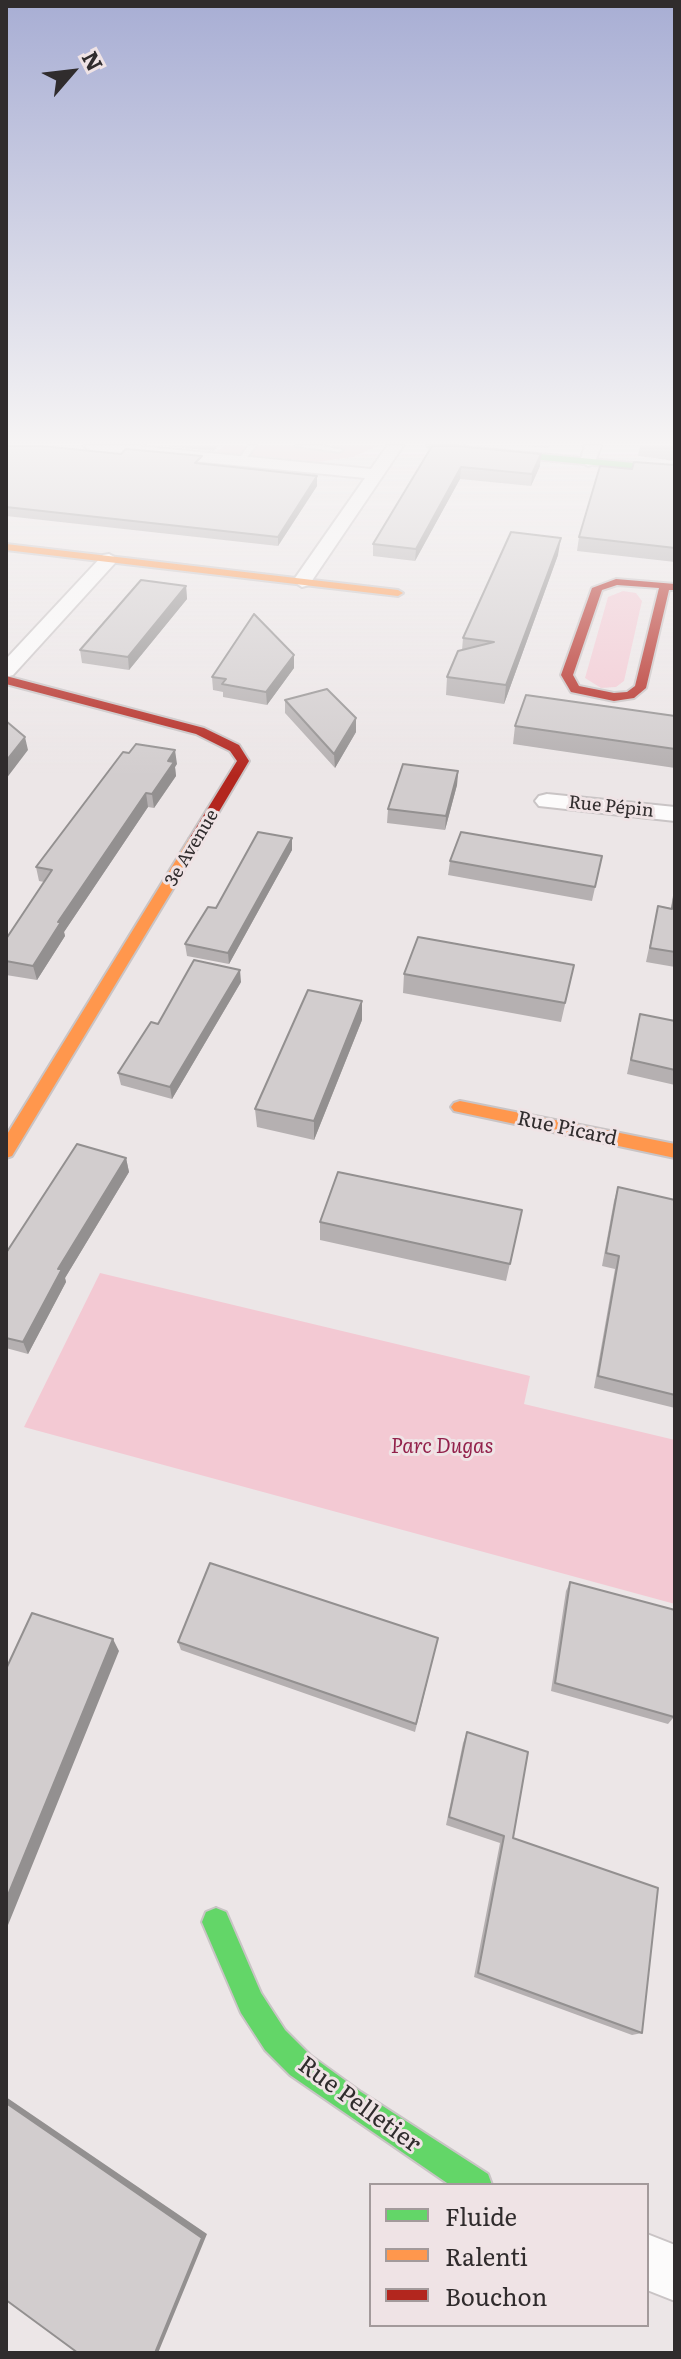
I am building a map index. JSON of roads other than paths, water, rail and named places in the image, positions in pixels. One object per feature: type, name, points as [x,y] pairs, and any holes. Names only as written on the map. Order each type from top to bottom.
[{"type":"street","points":[[84,556],[398,593]]},
{"type":"street","points":[[302,581],[319,556]]},
{"type":"street","points":[[6,671],[109,559]]},
{"type":"street","points":[[616,582],[670,586],[640,688],[630,695],[614,697],[575,689],[567,675],[597,588],[616,582]]},
{"type":"street","name":"3e Avenue","points":[[6,680],[200,731],[235,748],[243,761],[6,1151]]},
{"type":"street","name":"Rue Pépin","points":[[547,801],[675,814]]},
{"type":"street","name":"Rue Picard","points":[[460,1107],[675,1151]]},
{"type":"street","name":"Rue Pelletier","points":[[216,1922],[251,2003],[275,2040],[300,2065],[351,2102],[474,2183]]},
{"type":"street","points":[[649,2263],[675,2273]]},
{"type":"park label","name":"Parc Dugas","points":[[442,1447]]}]
